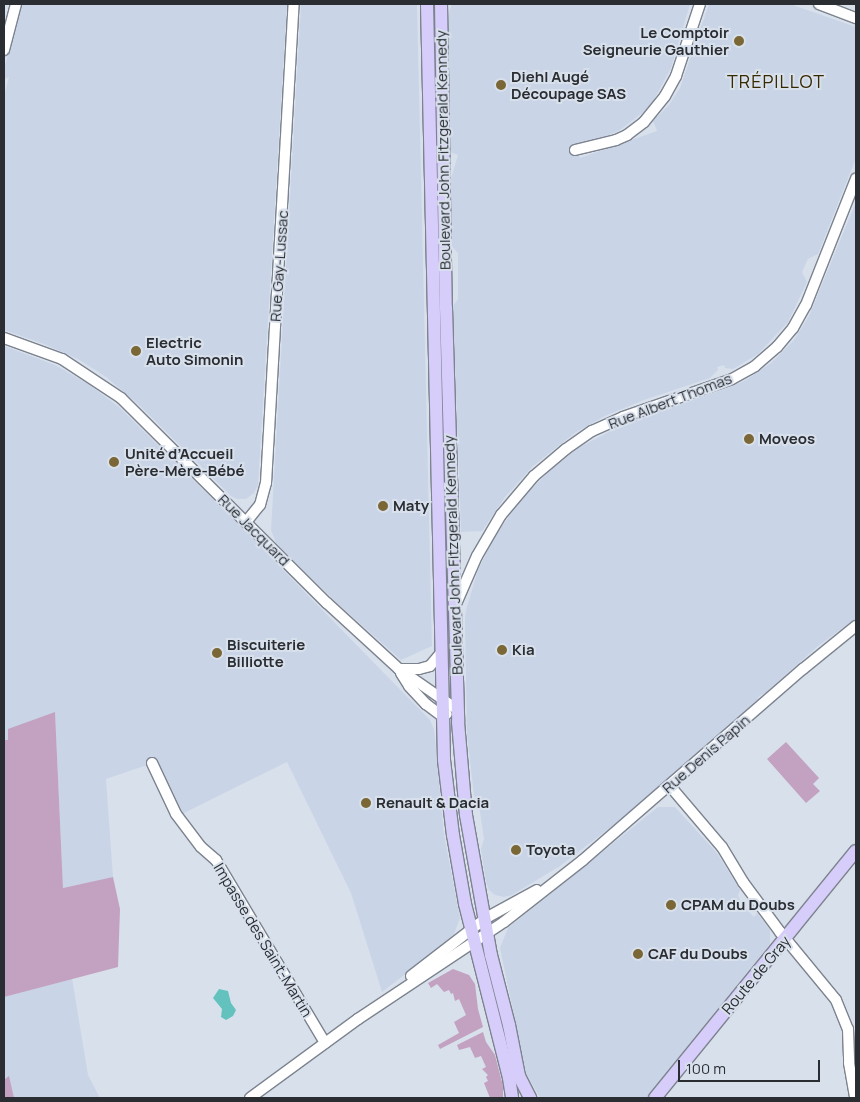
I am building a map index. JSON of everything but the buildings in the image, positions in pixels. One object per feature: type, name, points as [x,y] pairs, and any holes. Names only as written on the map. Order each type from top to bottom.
[{"type":"main road","name":"Boulevard John Fitzgerald Kennedy","points":[[427,4],[441,699],[444,760],[453,835],[471,928],[509,1078],[512,1098]]},
{"type":"main road","name":"Boulevard John Fitzgerald Kennedy","points":[[441,4],[446,308],[458,710],[466,815],[492,957],[510,1025],[519,1076],[530,1098]]},
{"type":"main road","name":"Route de Gray","points":[[655,1098],[856,851]]},
{"type":"street","points":[[4,50],[16,4]]},
{"type":"street","name":"Rue Gay-Lussac","points":[[246,522],[260,505],[266,483],[294,4]]},
{"type":"street","points":[[576,150],[616,140],[627,135],[644,122],[666,96],[676,76],[700,4]]},
{"type":"street","points":[[820,4],[856,18]]},
{"type":"street","name":"Rue Albert Thomas","points":[[456,604],[477,556],[502,515],[534,476],[566,449],[592,431],[660,403],[732,379],[755,366],[782,341],[793,328],[806,305],[856,179]]},
{"type":"street","name":"Rue Jacquard","points":[[4,338],[62,359],[99,382],[145,421],[327,603],[399,669],[458,710]]},
{"type":"street","name":"Rue Denis Papin","points":[[396,992],[488,933],[556,881],[670,786],[803,669],[856,626]]},
{"type":"street","points":[[399,669],[420,669],[430,666],[440,654]]},
{"type":"street","name":"Rue Jacquard","points":[[399,669],[409,686],[442,716]]},
{"type":"street","points":[[442,716],[458,710]]},
{"type":"street","name":"Impasse des Saint-Martin","points":[[152,763],[176,814],[201,848],[216,860],[325,1043]]},
{"type":"street","points":[[670,786],[722,848],[743,882],[842,1010],[848,1029],[855,1098]]},
{"type":"street","name":"Rue Denis Papin","points":[[396,992],[406,980],[471,928],[556,881]]},
{"type":"street","points":[[250,1098],[396,992]]},
{"type":"shaded area","points":[[22,4],[287,4],[258,485],[254,493],[246,499],[237,499],[231,496],[137,403],[106,377],[78,359],[44,344],[4,330],[4,96],[9,77],[4,79],[4,69]]},
{"type":"shaded area","points":[[301,4],[417,4],[432,646],[401,660],[337,603],[276,543],[271,530]]},
{"type":"shaded area","points":[[452,4],[690,4],[671,68],[650,107],[620,130],[598,140],[575,146],[580,158],[657,131],[653,121],[669,105],[680,88],[709,4],[790,4],[856,27],[856,158],[818,254],[808,259],[802,272],[807,282],[788,322],[758,354],[733,369],[725,368],[724,365],[717,367],[718,370],[710,378],[644,400],[607,415],[576,432],[533,466],[505,497],[482,531],[461,532],[453,306],[458,299],[458,253],[452,246],[450,182],[458,155],[450,152],[448,39],[449,12]]},
{"type":"shaded area","points":[[856,202],[856,618],[818,646],[758,697],[758,700],[620,820],[560,866],[512,895],[504,897],[495,895],[489,890],[486,882],[481,849],[484,839],[479,805],[474,796],[467,734],[465,620],[466,610],[478,570],[493,540],[515,507],[531,489],[578,448],[630,421],[728,388],[746,380],[771,363],[794,340],[809,316]]},
{"type":"shaded area","points":[[4,346],[55,365],[88,384],[119,407],[247,533],[430,720],[434,730],[444,835],[460,918],[454,934],[446,943],[382,992],[351,893],[287,762],[180,815],[156,762],[106,779],[113,877],[63,888],[55,713],[8,740],[4,740]]},
{"type":"shaded area","points":[[55,712],[63,888],[113,877],[120,909],[118,967],[4,997],[4,740],[8,740],[8,729]]},
{"type":"shaded area","points":[[786,742],[819,778],[813,784],[820,791],[806,803],[767,759]]},
{"type":"shaded area","points":[[658,807],[675,807],[717,853],[740,890],[738,895],[741,903],[754,917],[757,913],[770,930],[770,944],[646,1098],[540,1098],[526,1073],[500,948],[508,928]]},
{"type":"shaded area","points":[[453,969],[469,975],[475,984],[478,1009],[483,1027],[440,1049],[438,1045],[459,1033],[454,1022],[466,1015],[459,999],[455,1001],[453,993],[451,994],[449,990],[444,992],[437,984],[431,988],[428,983]]},
{"type":"shaded area","points":[[72,978],[88,1075],[100,1098],[4,1098],[4,997]]},
{"type":"shaded area","points":[[219,989],[228,991],[231,1003],[236,1010],[233,1016],[226,1020],[221,1017],[222,1009],[213,998]]},
{"type":"shaded area","points":[[483,1032],[486,1042],[495,1055],[503,1086],[503,1098],[490,1098],[484,1083],[488,1081],[486,1077],[488,1075],[482,1069],[486,1067],[481,1056],[475,1058],[470,1047],[459,1050],[457,1045]]},
{"type":"shaded area","points":[[9,1076],[14,1098],[4,1098],[4,1080]]},
{"type":"place","name":"Le Comptoir Seigneurie Gauthier","points":[[739,41]]},
{"type":"place","name":"Diehl Augé Découpage SAS","points":[[501,85]]},
{"type":"place","name":"Electric Auto Simonin","points":[[136,351]]},
{"type":"place","name":"Moveos","points":[[749,439]]},
{"type":"place","name":"Unité d’Accueil Père-Mère-Bébé","points":[[114,462]]},
{"type":"place","name":"Maty","points":[[383,506]]},
{"type":"place","name":"Kia","points":[[502,650]]},
{"type":"place","name":"Biscuiterie Billiotte","points":[[217,653]]},
{"type":"place","name":"Renault & Dacia","points":[[366,803]]},
{"type":"place","name":"Toyota","points":[[516,850]]},
{"type":"place","name":"CPAM du Doubs","points":[[671,905]]},
{"type":"place","name":"CAF du Doubs","points":[[638,954]]},
{"type":"district","name":"TRÉPILLOT","points":[[776,81]]}]
